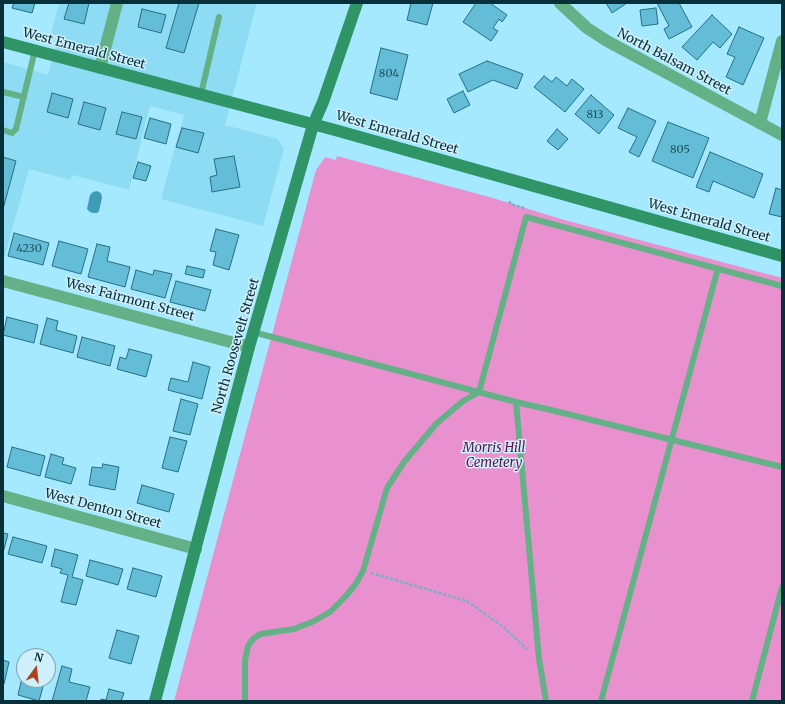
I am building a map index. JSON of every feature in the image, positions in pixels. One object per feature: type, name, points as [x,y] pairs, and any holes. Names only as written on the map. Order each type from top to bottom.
[{"type":"street","points":[[100,68],[117,3]]},
{"type":"street","name":"North Roosevelt Street","points":[[155,701],[253,332],[314,125],[357,3]]},
{"type":"street","name":"North Balsam Street","points":[[560,3],[587,28],[607,41],[782,136]]},
{"type":"street","points":[[760,123],[782,41]]},
{"type":"street","name":"West Emerald Street","points":[[3,42],[335,130],[782,256]]},
{"type":"street","name":"West Fairmont Street","points":[[3,281],[249,347]]},
{"type":"street","name":"West Denton Street","points":[[3,496],[196,549]]},
{"type":"lane","points":[[201,94],[219,17]]},
{"type":"lane","points":[[3,130],[12,133],[16,129],[35,50]]},
{"type":"lane","points":[[3,92],[24,97]]},
{"type":"lane","points":[[245,701],[245,660],[248,646],[253,639],[260,634],[294,629],[312,622],[330,612],[355,585],[363,571],[387,488],[404,462],[437,423],[463,401],[479,392],[526,217],[782,286]]},
{"type":"lane","points":[[601,701],[718,268]]},
{"type":"lane","points":[[253,332],[516,402],[782,467]]},
{"type":"lane","points":[[516,402],[540,659],[546,701]]},
{"type":"lane","points":[[752,701],[782,587]]},
{"type":"path","points":[[510,201],[510,204],[524,208]]},
{"type":"path","points":[[363,571],[467,601],[502,626],[540,659]]},
{"type":"shaded area","points":[[59,3],[257,3],[225,125],[278,139],[284,149],[263,226],[161,199],[184,115],[150,106],[129,190],[72,175],[70,180],[29,169],[3,262],[3,62],[48,75],[58,36],[51,34]]},
{"type":"shaded area","points":[[97,191],[101,193],[102,198],[99,211],[97,213],[93,213],[87,209],[90,195]]},
{"type":"green space","name":"Morris Hill Cemetery","points":[[337,156],[493,198],[561,219],[782,278],[782,701],[174,701],[316,170],[325,157],[336,160]]},
{"type":"building","points":[[14,3],[35,3],[32,13],[12,8]]},
{"type":"building","points":[[69,3],[89,3],[84,24],[64,19]]},
{"type":"building","points":[[179,3],[199,3],[184,53],[166,48]]},
{"type":"building","points":[[411,3],[433,3],[427,25],[407,20]]},
{"type":"building","points":[[476,3],[490,3],[507,15],[502,22],[499,19],[493,28],[498,31],[491,41],[463,22]]},
{"type":"building","points":[[606,3],[627,3],[612,13]]},
{"type":"building","points":[[657,3],[679,3],[692,27],[669,39],[664,29],[669,26]]},
{"type":"building","points":[[656,8],[658,24],[642,26],[640,10]]},
{"type":"building","points":[[142,9],[166,15],[161,33],[138,27]]},
{"type":"building","points":[[712,15],[732,34],[720,48],[713,42],[697,60],[682,47]]},
{"type":"building","points":[[739,27],[764,38],[743,85],[726,77],[735,57],[727,54]]},
{"type":"building","points":[[381,48],[408,55],[397,100],[370,93]]},
{"type":"building","points":[[487,61],[523,74],[517,89],[493,80],[468,92],[459,74]]},
{"type":"building","points":[[544,76],[552,82],[556,77],[567,86],[572,79],[584,89],[565,112],[534,87]]},
{"type":"building","points":[[463,91],[470,105],[454,113],[447,99]]},
{"type":"building","points":[[52,93],[73,99],[68,118],[47,112]]},
{"type":"building","points":[[591,95],[614,115],[599,134],[575,114]]},
{"type":"building","points":[[84,102],[106,108],[100,130],[78,124]]},
{"type":"building","points":[[628,108],[656,121],[639,157],[629,152],[637,137],[618,128]]},
{"type":"building","points":[[122,112],[142,117],[136,139],[116,134]]},
{"type":"building","points":[[150,118],[171,124],[166,144],[144,138]]},
{"type":"building","points":[[668,122],[709,138],[693,178],[652,161]]},
{"type":"building","points":[[182,128],[204,133],[198,153],[176,147]]},
{"type":"building","points":[[557,129],[568,139],[558,150],[547,141]]},
{"type":"building","points":[[710,152],[763,174],[754,198],[713,181],[709,192],[696,187]]},
{"type":"building","points":[[234,156],[240,187],[212,192],[210,177],[217,175],[214,159]]},
{"type":"building","points":[[3,157],[16,161],[3,209]]},
{"type":"building","points":[[138,162],[151,166],[146,181],[133,178]]},
{"type":"building","points":[[776,188],[782,190],[782,217],[769,214]]},
{"type":"building","points":[[216,229],[239,235],[229,270],[213,265],[216,252],[210,251]]},
{"type":"building","points":[[14,233],[49,243],[43,265],[8,256]]},
{"type":"building","points":[[59,241],[88,249],[81,274],[52,266]]},
{"type":"building","points":[[97,244],[110,247],[107,261],[130,267],[125,287],[88,277]]},
{"type":"building","points":[[187,266],[205,270],[203,278],[185,274]]},
{"type":"building","points":[[136,270],[153,275],[154,270],[172,274],[165,298],[131,289]]},
{"type":"building","points":[[176,281],[211,290],[205,311],[170,302]]},
{"type":"building","points":[[7,317],[38,325],[34,343],[3,335]]},
{"type":"building","points":[[47,318],[58,321],[56,330],[77,336],[73,353],[40,344]]},
{"type":"building","points":[[82,337],[115,346],[110,366],[77,357]]},
{"type":"building","points":[[129,349],[152,355],[146,377],[117,369],[120,357],[126,359]]},
{"type":"building","points":[[193,362],[210,367],[202,399],[168,390],[171,378],[188,382]]},
{"type":"building","points":[[181,399],[198,404],[190,435],[173,431]]},
{"type":"building","points":[[170,437],[187,441],[178,472],[162,468]]},
{"type":"building","points":[[12,447],[45,456],[40,476],[7,467]]},
{"type":"building","points":[[51,454],[64,458],[62,464],[76,468],[71,484],[45,477]]},
{"type":"building","points":[[103,464],[119,467],[115,490],[89,485],[92,467],[102,468]]},
{"type":"building","points":[[142,485],[174,494],[169,512],[137,503]]},
{"type":"building","points":[[3,533],[8,534],[3,553]]},
{"type":"building","points":[[13,537],[47,546],[42,563],[8,554]]},
{"type":"building","points":[[55,549],[78,555],[72,577],[83,580],[76,605],[61,602],[68,575],[60,573],[62,569],[51,566]]},
{"type":"building","points":[[90,560],[123,569],[118,585],[86,576]]},
{"type":"building","points":[[133,568],[162,576],[156,597],[127,589]]},
{"type":"building","points":[[117,630],[139,636],[131,664],[109,658]]},
{"type":"building","points":[[3,660],[9,662],[4,684],[3,683]]},
{"type":"building","points":[[62,666],[72,669],[69,682],[90,687],[86,701],[52,701]]},
{"type":"building","points":[[20,688],[43,688],[39,701],[18,695]]},
{"type":"building","points":[[109,689],[124,693],[121,701],[101,701],[101,699],[106,700]]}]
